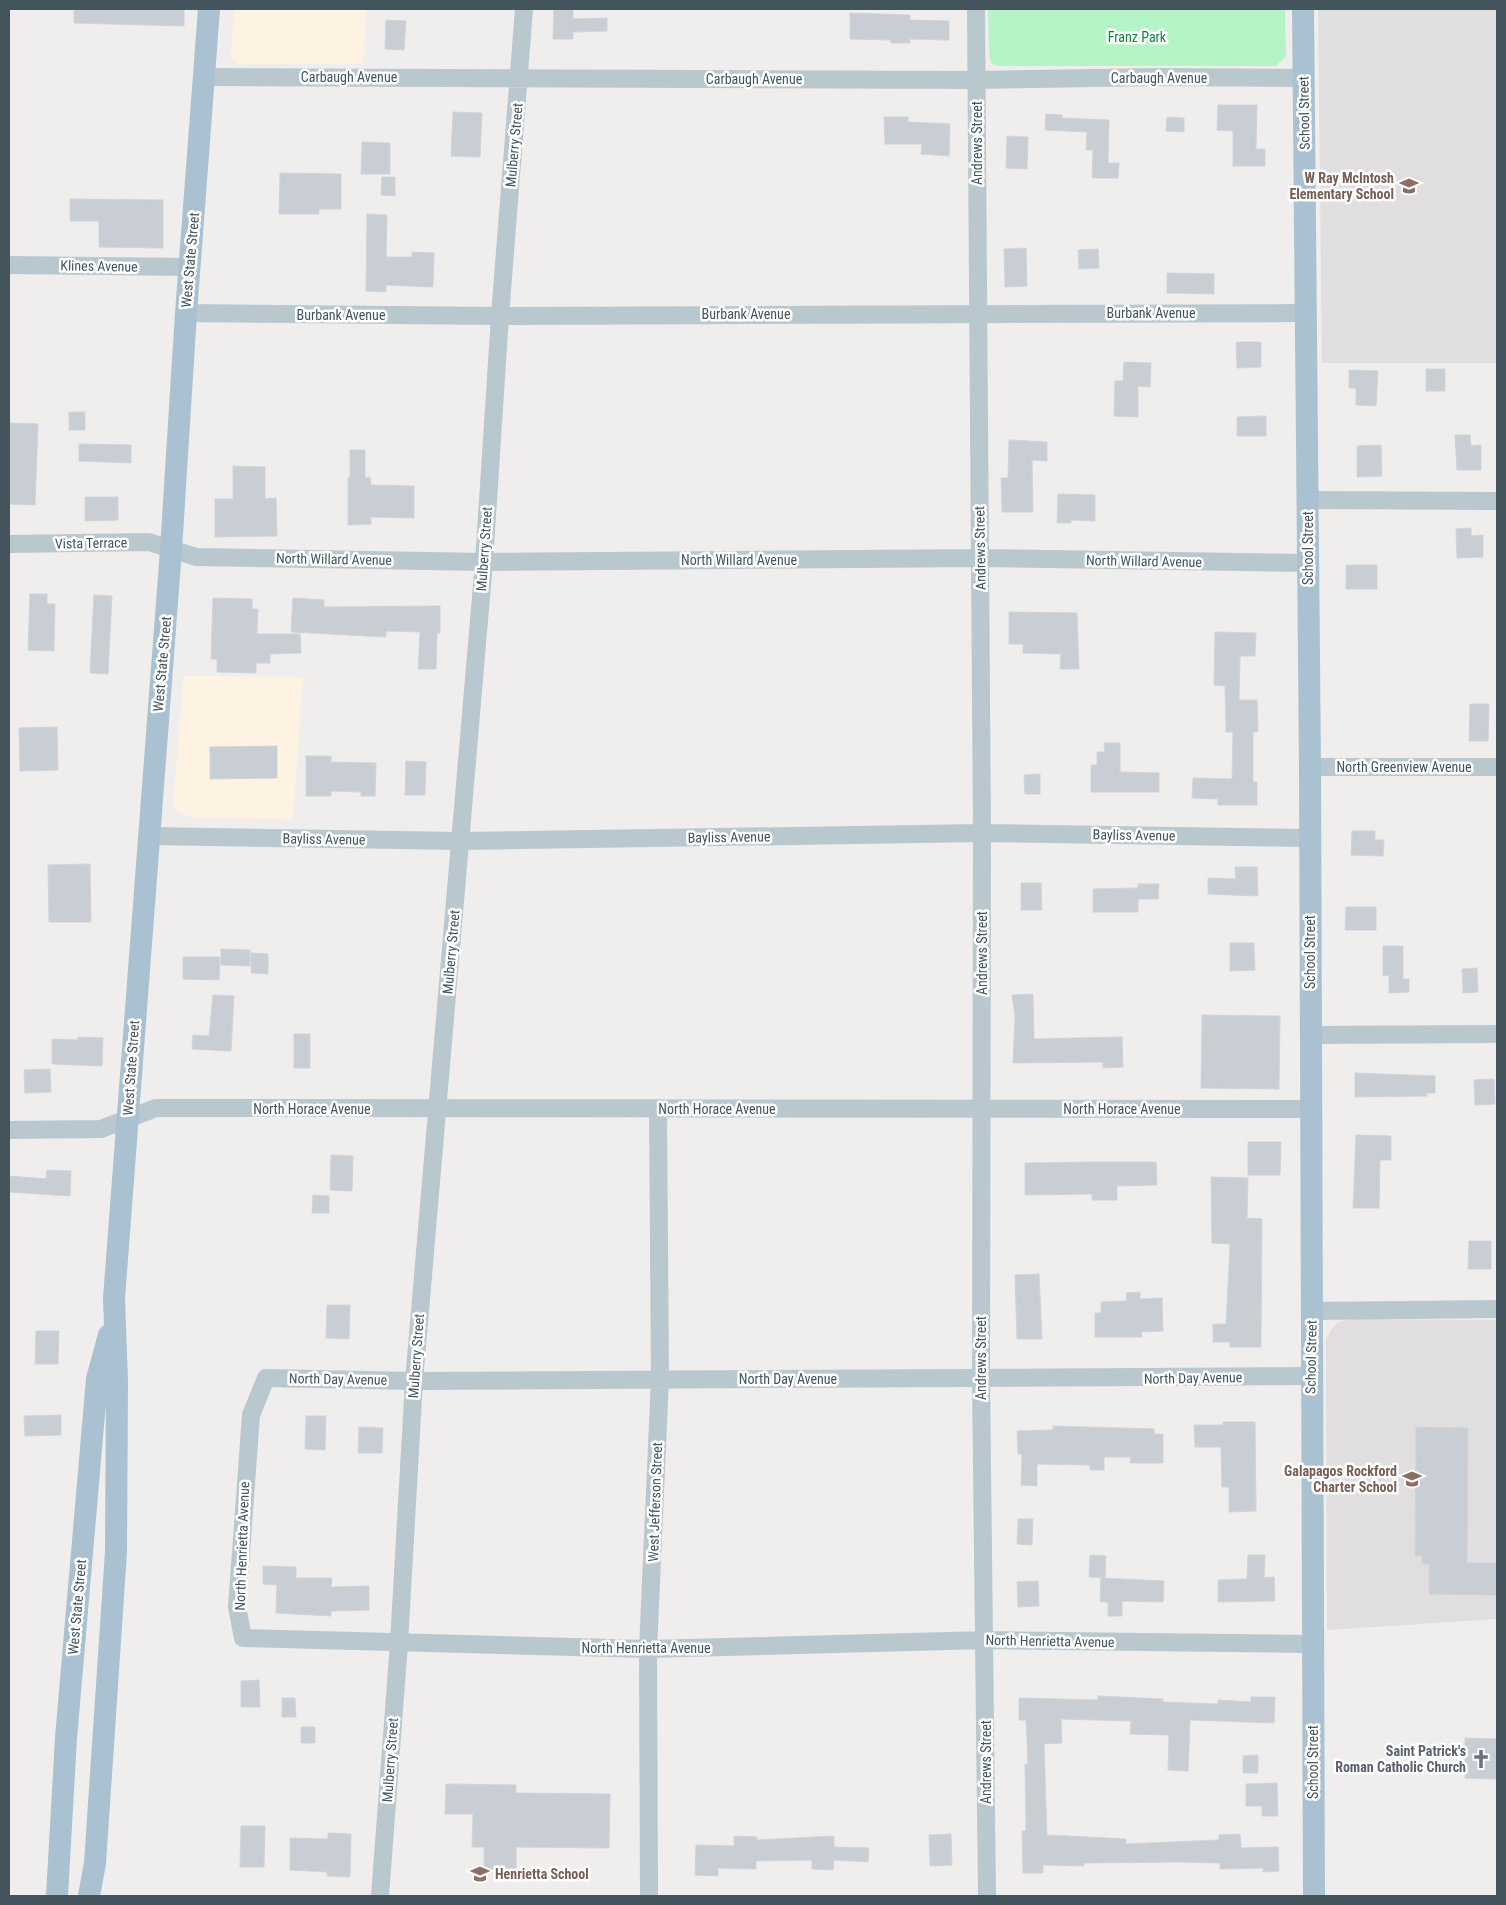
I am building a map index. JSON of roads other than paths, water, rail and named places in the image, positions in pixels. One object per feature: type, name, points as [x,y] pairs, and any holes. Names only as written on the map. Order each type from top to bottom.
[{"type":"main road","name":"West State Street","points":[[89,1896],[94,1863],[116,1552],[117,1382],[113,1320],[171,550],[186,313],[209,9]]},
{"type":"main road","name":"School Street","points":[[1303,9],[1310,767],[1312,1311],[1310,1376],[1314,1896]]},
{"type":"main road","name":"West State Street","points":[[56,1896],[67,1728],[96,1379],[113,1320]]},
{"type":"street","name":"Mulberry Street","points":[[380,1896],[399,1643],[414,1381],[484,562],[500,316],[524,9]]},
{"type":"street","name":"Andrews Street","points":[[976,9],[982,833],[980,1380],[987,1896]]},
{"type":"street","name":"Carbaugh Avenue","points":[[204,77],[976,80],[1160,77],[1304,78]]},
{"type":"street","name":"Klines Avenue","points":[[9,265],[190,267]]},
{"type":"street","name":"Burbank Avenue","points":[[186,313],[500,316],[1306,313]]},
{"type":"street","points":[[1308,500],[1497,501]]},
{"type":"street","name":"Vista Terrace","points":[[9,544],[148,542],[171,550]]},
{"type":"street","name":"North Willard Avenue","points":[[171,550],[196,557],[484,562],[980,558],[1308,562]]},
{"type":"street","name":"North Greenview Avenue","points":[[1310,767],[1497,767]]},
{"type":"street","name":"Bayliss Avenue","points":[[149,836],[461,841],[982,833],[1310,838]]},
{"type":"street","points":[[1310,1034],[1497,1034]]},
{"type":"street","name":"North Horace Avenue","points":[[9,1130],[101,1129],[156,1108],[1310,1109]]},
{"type":"street","name":"West Jefferson Street","points":[[649,1896],[648,1649],[660,1379],[658,1109]]},
{"type":"street","points":[[1312,1311],[1497,1309]]},
{"type":"street","name":"North Day Avenue","points":[[266,1378],[414,1381],[660,1379],[980,1380],[1310,1376]]},
{"type":"street","name":"North Henrietta Avenue","points":[[266,1378],[251,1415],[246,1461],[238,1607],[244,1638],[648,1649],[985,1640],[1312,1644]]},
{"type":"place","name":"W Ray McIntosh Elementary School","points":[[1409,186]]},
{"type":"place","name":"Galapagos Rockford Charter School","points":[[1412,1479]]},
{"type":"place","name":"Saint Patrick's Roman Catholic Church","points":[[1481,1759]]},
{"type":"place","name":"Henrietta School","points":[[480,1874]]},
{"type":"park label","name":"Franz Park","points":[[1137,37]]}]
